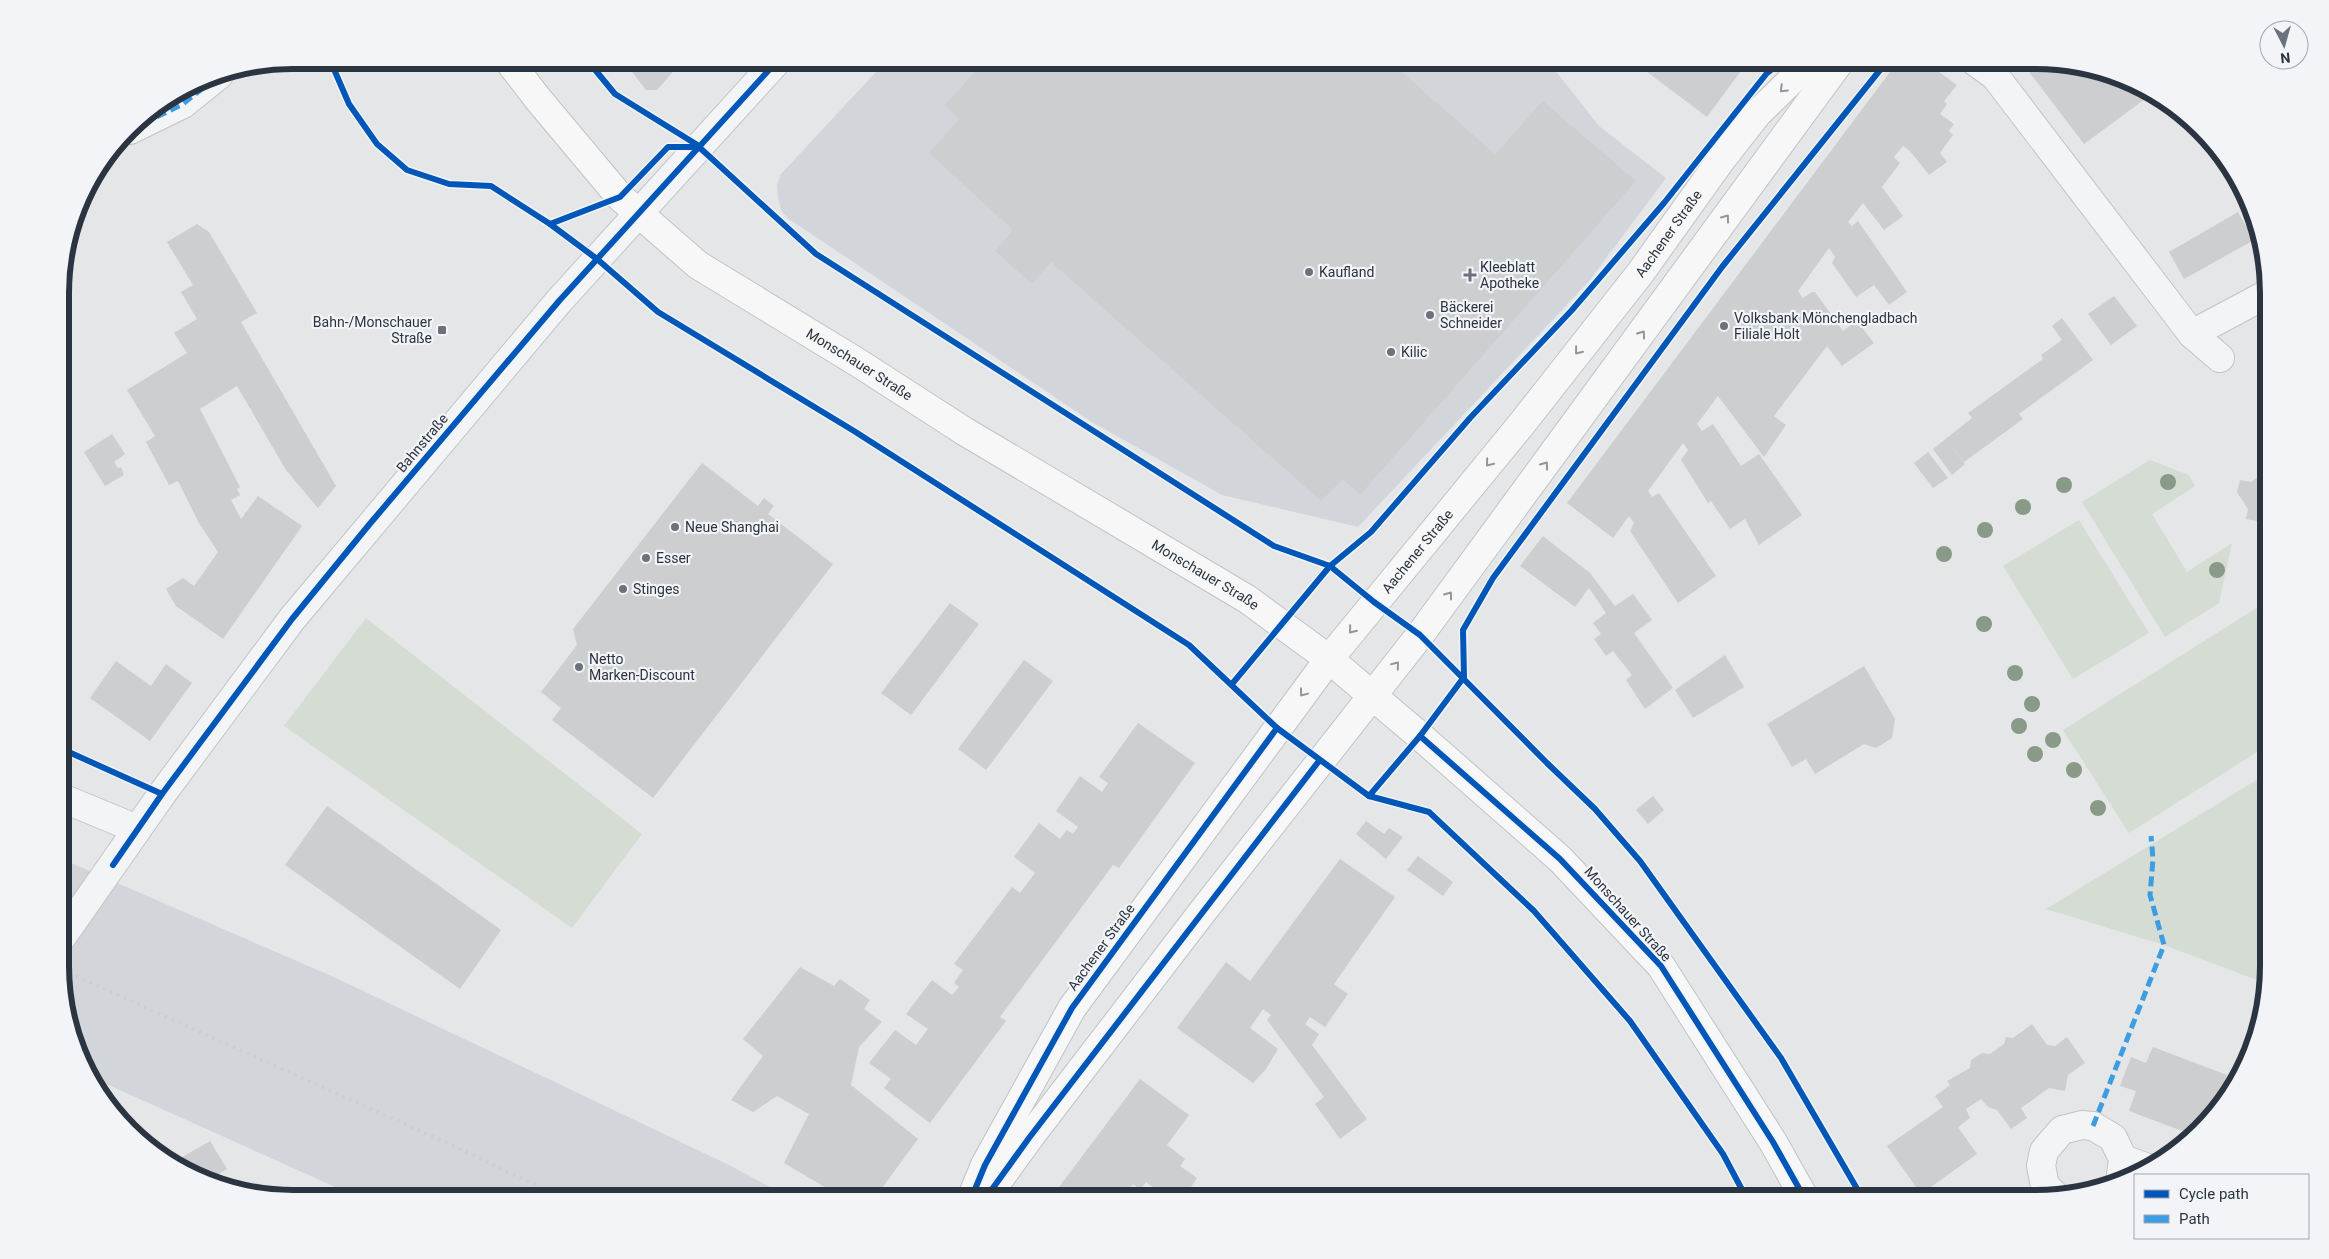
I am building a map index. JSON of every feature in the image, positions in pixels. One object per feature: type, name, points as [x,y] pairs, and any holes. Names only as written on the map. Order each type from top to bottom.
[{"type":"main road","name":"Monschauer Straße","points":[[515,69],[620,197],[698,265],[964,431],[1247,599],[1282,623],[1372,694],[1560,859],[1660,966],[1773,1142],[1800,1190]]},
{"type":"main road","name":"Aachener Straße","points":[[975,1190],[986,1165],[1072,1008],[1329,659],[1520,426],[1641,272],[1756,114],[1799,73],[1806,69]]},
{"type":"main road","points":[[991,1190],[1029,1138],[1450,594],[1834,69]]},
{"type":"street","name":"Bahnstraße","points":[[69,927],[137,829],[292,619],[368,526],[559,301],[770,69]]},
{"type":"street","points":[[1985,69],[1995,76],[2192,334],[2220,358]]},
{"type":"street","points":[[150,120],[183,104],[203,88]]},
{"type":"street","points":[[2192,334],[2260,298]]},
{"type":"street","points":[[69,801],[137,829]]},
{"type":"street","points":[[2049,1190],[2045,1186],[2041,1166],[2044,1151],[2062,1130],[2082,1125],[2093,1126],[2113,1138],[2121,1171]]},
{"type":"shaded area","name":"Kaufland","points":[[879,69],[1554,69],[1599,126],[1666,178],[1589,281],[1358,527],[1222,495],[1092,422],[789,219],[782,212],[778,199],[777,185],[781,174]]},
{"type":"shaded area","points":[[2150,460],[2189,475],[2195,486],[2152,514],[2187,572],[2232,543],[2219,603],[2165,637],[2082,502]]},
{"type":"shaded area","points":[[2079,520],[2149,633],[2073,679],[2003,566]]},
{"type":"shaded area","points":[[2260,606],[2260,750],[2129,833],[2063,730]]},
{"type":"shaded area","points":[[366,618],[642,834],[572,928],[284,726]]},
{"type":"shaded area","points":[[2260,778],[2260,981],[2164,945],[2046,909]]},
{"type":"shaded area","points":[[69,862],[336,978],[731,1166],[775,1190],[342,1190],[101,1082],[86,1052],[73,1010],[69,981]]},
{"type":"building","points":[[630,69],[675,69],[657,90],[646,90]]},
{"type":"building","name":"Kaufland","points":[[977,69],[1398,69],[1495,154],[1543,101],[1636,181],[1360,495],[1343,479],[1321,501],[1051,262],[1032,284],[995,251],[1013,230],[929,153],[959,119],[945,105]]},
{"type":"building","points":[[1643,69],[1742,69],[1707,117]]},
{"type":"building","points":[[1892,69],[1935,69],[1957,85],[1944,101],[1947,104],[1940,114],[1954,124],[1949,131],[1953,135],[1940,153],[1947,162],[1929,175],[1910,151],[1903,146],[1894,157],[1900,163],[1882,187],[1903,216],[1884,230],[1863,203],[1848,222],[1852,226],[1858,221],[1907,292],[1889,305],[1874,285],[1856,297],[1832,263],[1835,257],[1829,248],[1798,291],[1803,298],[1815,292],[1843,331],[1857,321],[1874,343],[1842,366],[1827,346],[1774,416],[1786,425],[1764,457],[1718,396],[1697,424],[1702,431],[1713,424],[1741,466],[1759,454],[1802,515],[1759,545],[1745,519],[1730,529],[1711,501],[1708,503],[1681,460],[1688,450],[1683,443],[1648,491],[1652,497],[1659,493],[1716,576],[1678,603],[1630,531],[1634,523],[1629,516],[1613,538],[1567,503]]},
{"type":"building","points":[[2027,69],[2051,69],[2094,76],[2122,86],[2146,98],[2084,144]]},
{"type":"building","points":[[2238,212],[2254,240],[2184,279],[2169,252]]},
{"type":"building","points":[[197,224],[209,232],[257,313],[241,322],[336,486],[318,508],[286,470],[237,386],[200,409],[240,487],[237,489],[240,495],[231,500],[241,519],[258,496],[302,526],[223,639],[176,606],[166,589],[183,578],[194,586],[218,552],[199,523],[178,481],[169,485],[146,442],[155,436],[127,390],[187,353],[174,333],[197,319],[181,292],[193,285],[167,242]]},
{"type":"building","points":[[2114,296],[2137,326],[2111,345],[2088,314]]},
{"type":"building","points":[[2062,318],[2093,360],[2019,414],[2023,419],[1964,462],[1948,442],[1965,464],[1952,475],[1933,449],[1972,418],[1968,413],[2043,359],[2041,355],[2062,340],[2052,326]]},
{"type":"building","points":[[112,434],[125,454],[114,462],[118,468],[121,467],[124,475],[105,486],[84,452]]},
{"type":"building","points":[[1928,452],[1948,478],[1933,488],[1914,463]]},
{"type":"building","points":[[702,463],[758,506],[764,498],[774,506],[768,514],[833,564],[653,798],[552,720],[561,708],[541,692],[577,645],[573,629]]},
{"type":"building","points":[[2260,476],[2260,522],[2246,519],[2248,509],[2237,492],[2240,480],[2251,482]]},
{"type":"building","points":[[1543,536],[1590,573],[1615,606],[1633,594],[1652,620],[1634,633],[1673,688],[1645,709],[1626,680],[1632,675],[1613,651],[1606,656],[1594,639],[1601,634],[1593,623],[1606,613],[1589,588],[1575,607],[1520,566]]},
{"type":"building","points":[[950,603],[979,624],[911,715],[881,693]]},
{"type":"building","points":[[1725,655],[1744,687],[1693,718],[1675,690]]},
{"type":"building","points":[[1024,660],[1053,681],[986,770],[958,749]]},
{"type":"building","points":[[116,661],[151,686],[166,664],[192,683],[150,741],[90,698]]},
{"type":"building","points":[[1864,666],[1895,719],[1892,738],[1876,748],[1864,744],[1815,774],[1806,759],[1792,767],[1767,724]]},
{"type":"building","points":[[1138,723],[1195,763],[1119,868],[1113,865],[1000,1017],[1006,1021],[930,1123],[884,1088],[891,1079],[869,1063],[895,1030],[916,1045],[928,1029],[906,1014],[932,980],[952,995],[959,987],[954,983],[963,970],[954,964],[1012,887],[1020,893],[1035,873],[1014,857],[1039,823],[1060,839],[1067,830],[1073,834],[1078,827],[1056,811],[1080,776],[1102,792],[1108,783],[1099,777]]},
{"type":"building","points":[[1653,796],[1664,810],[1648,824],[1636,810]]},
{"type":"building","points":[[327,806],[501,930],[460,989],[285,865]]},
{"type":"building","points":[[1366,821],[1384,834],[1389,828],[1403,837],[1386,859],[1356,834]]},
{"type":"building","points":[[1418,856],[1453,882],[1443,896],[1407,870]]},
{"type":"building","points":[[1340,859],[1395,897],[1334,984],[1348,994],[1325,1027],[1310,1017],[1305,1024],[1319,1034],[1312,1045],[1367,1119],[1340,1139],[1315,1104],[1324,1097],[1267,1020],[1271,1015],[1263,1009],[1250,1028],[1278,1049],[1266,1069],[1253,1083],[1177,1028],[1226,962],[1250,981]]},
{"type":"building","points":[[800,967],[834,986],[840,979],[870,1000],[864,1009],[882,1022],[859,1047],[851,1085],[918,1139],[881,1190],[830,1190],[784,1163],[809,1114],[777,1096],[753,1112],[731,1100],[763,1056],[743,1039]]},
{"type":"building","points":[[2032,1024],[2047,1045],[2055,1046],[2067,1037],[2085,1063],[2068,1075],[2065,1091],[2049,1088],[2021,1108],[2027,1118],[2011,1129],[1997,1110],[1988,1107],[1981,1099],[1966,1109],[1970,1118],[1958,1127],[1977,1154],[1927,1190],[1918,1190],[1887,1146],[1943,1107],[1935,1096],[1950,1085],[1947,1081],[1970,1068],[1971,1060],[1982,1053],[1990,1054],[2004,1044],[2006,1037],[2013,1038]]},
{"type":"building","points":[[2153,1047],[2227,1075],[2221,1092],[2205,1114],[2187,1133],[2129,1111],[2136,1091],[2120,1086],[2131,1057],[2146,1063]]},
{"type":"building","points":[[1140,1079],[1189,1115],[1167,1145],[1185,1159],[1180,1166],[1197,1178],[1189,1190],[1156,1190],[1146,1182],[1140,1190],[1133,1184],[1129,1190],[1057,1190]]},
{"type":"building","points":[[210,1141],[227,1169],[215,1176],[179,1159]]},
{"type":"railway","points":[[69,973],[458,1148],[546,1190]]},
{"type":"marked path","points":[[150,120],[183,104],[203,88]]},
{"type":"marked path","points":[[2093,1126],[2164,945],[2150,895],[2153,859],[2151,836]]},
{"type":"cycle path","points":[[334,69],[349,104],[377,144],[407,170],[449,184],[491,186],[550,224],[597,259],[658,312],[854,431],[1189,645],[1277,728],[1369,796],[1429,812],[1534,911],[1630,1021],[1723,1154],[1742,1190]]},
{"type":"cycle path","points":[[594,69],[615,94],[699,146]]},
{"type":"cycle path","points":[[113,865],[162,794],[292,619],[368,526],[559,301],[770,69]]},
{"type":"cycle path","points":[[1232,684],[1330,566],[1371,532],[1470,418],[1572,310],[1664,203],[1767,73],[1772,69]]},
{"type":"cycle path","points":[[1369,796],[1420,736],[1464,677],[1463,630],[1493,578],[1722,267],[1881,69]]},
{"type":"cycle path","points":[[550,224],[620,197],[668,147],[699,147],[816,254],[1274,546],[1330,566],[1374,602],[1420,635],[1595,809],[1640,861],[1781,1058],[1858,1190]]},
{"type":"cycle path","points":[[975,1190],[985,1165],[1072,1008],[1277,728]]},
{"type":"cycle path","points":[[1420,736],[1560,859],[1661,966],[1773,1142],[1800,1190]]},
{"type":"cycle path","points":[[69,752],[162,794]]},
{"type":"cycle path","points":[[991,1190],[1029,1138],[1319,761]]},
{"type":"place","name":"Kaufland","points":[[1309,272]]},
{"type":"place","name":"Kleeblatt Apotheke","points":[[1470,275]]},
{"type":"place","name":"Bäckerei Schneider","points":[[1430,315]]},
{"type":"place","name":"Volksbank Mönchengladbach Filiale Holt","points":[[1724,326]]},
{"type":"place","name":"Bahn-/Monschauer Straße","points":[[442,330]]},
{"type":"place","name":"Kilic","points":[[1391,352]]},
{"type":"place","name":"Neue Shanghai","points":[[675,527]]},
{"type":"place","name":"Esser","points":[[646,558]]},
{"type":"place","name":"Stinges","points":[[623,589]]},
{"type":"place","name":"Netto Marken-Discount","points":[[579,667]]}]
